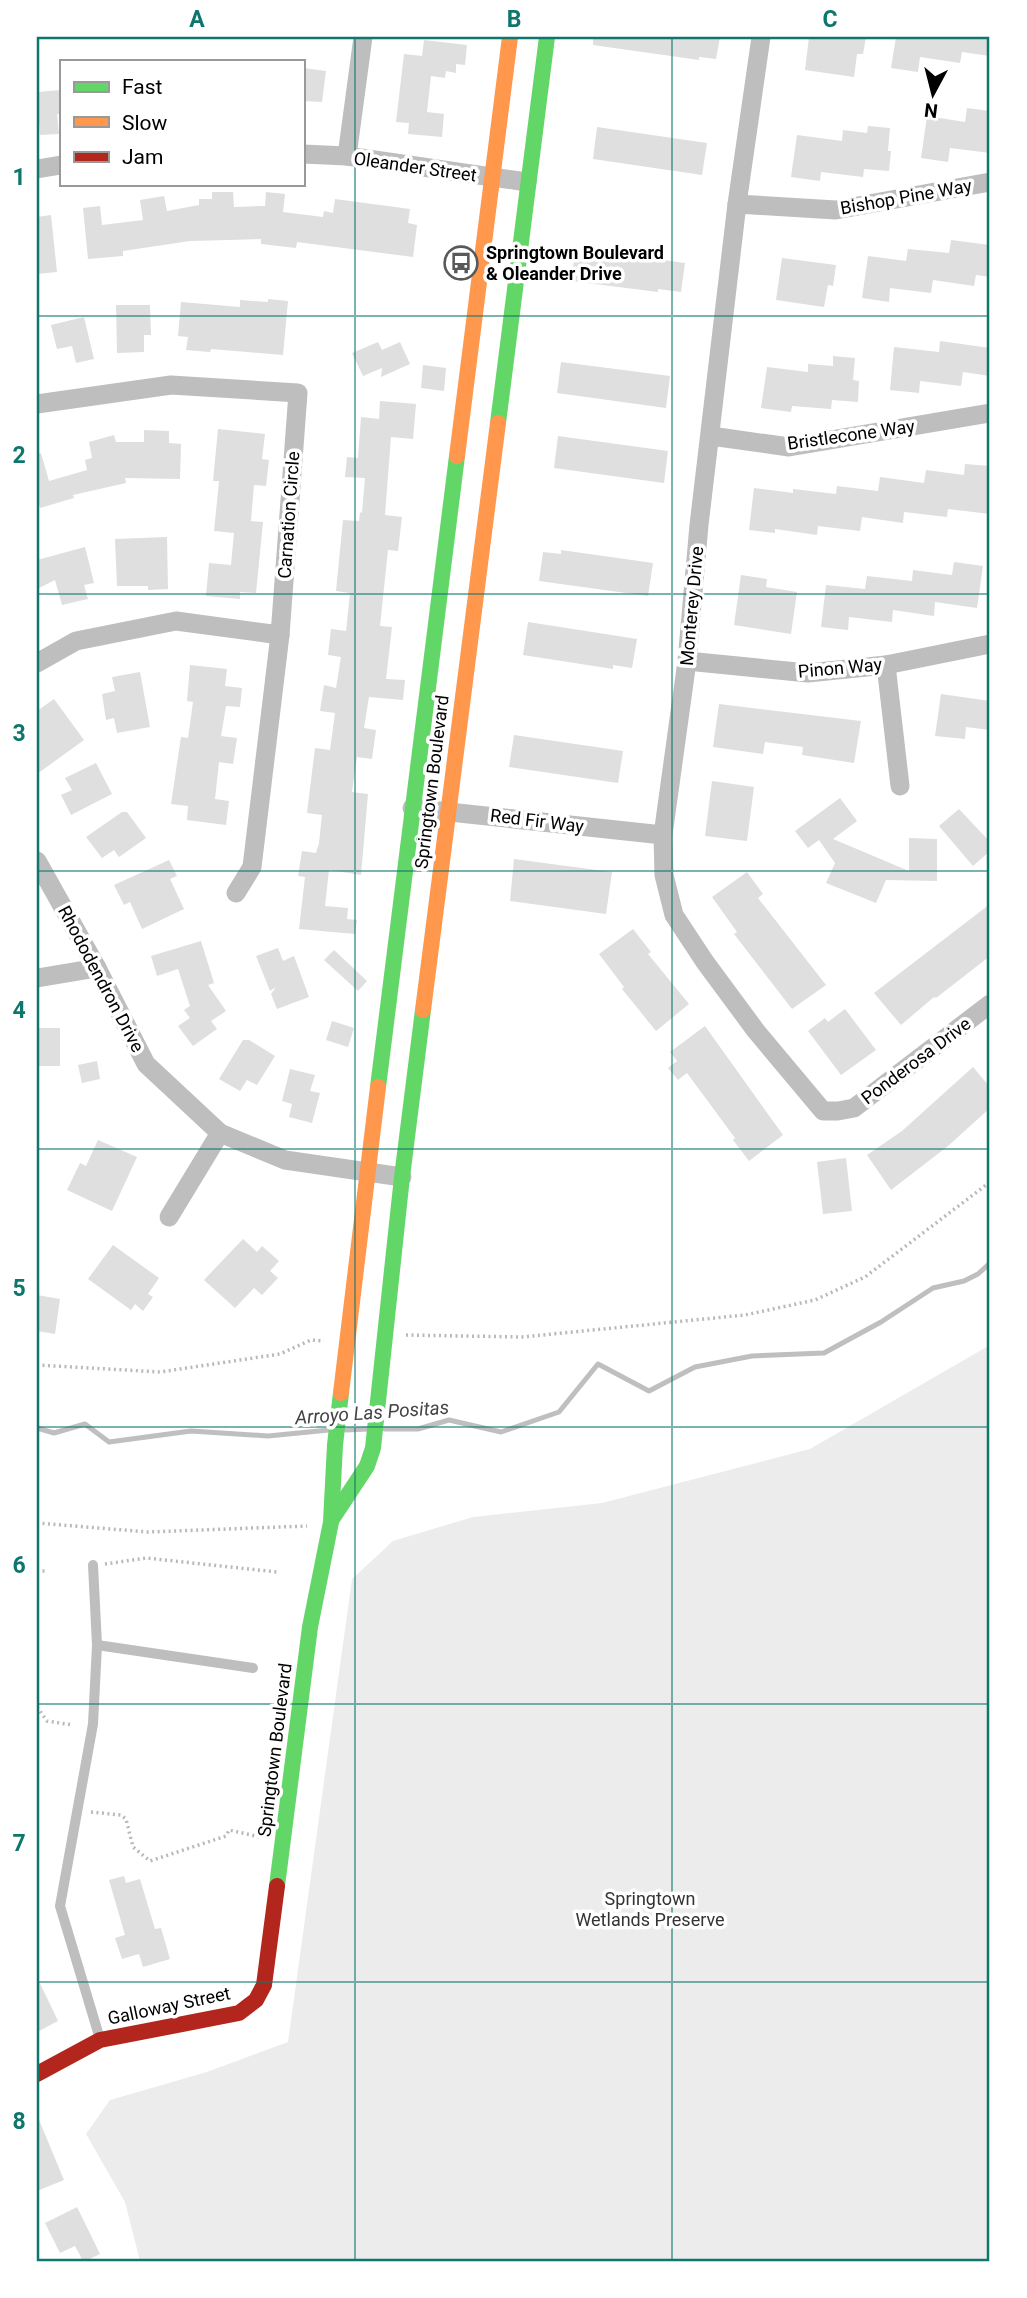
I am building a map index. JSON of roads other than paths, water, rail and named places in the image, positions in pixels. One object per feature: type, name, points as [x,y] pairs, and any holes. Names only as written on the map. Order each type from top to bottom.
[{"type":"street","points":[[347,156],[363,37]]},
{"type":"street","name":"Springtown Boulevard","points":[[264,1985],[310,1627],[331,1522],[335,1445],[367,1172],[510,37]]},
{"type":"street","name":"Springtown Boulevard","points":[[331,1522],[367,1466],[373,1448],[402,1177],[547,37]]},
{"type":"street","name":"Monterey Drive","points":[[761,37],[737,204],[699,525],[687,661],[663,835],[664,876],[674,915],[756,1031],[823,1111],[838,1111]]},
{"type":"street","name":"Oleander Street","points":[[304,154],[347,156],[527,182]]},
{"type":"street","points":[[37,169],[60,165]]},
{"type":"street","name":"Bishop Pine Way","points":[[737,204],[836,210],[990,182]]},
{"type":"street","name":"Carnation Circle","points":[[37,402],[171,385],[298,393],[280,635],[252,867],[236,893]]},
{"type":"street","name":"Bristlecone Way","points":[[711,436],[789,447],[990,413]]},
{"type":"street","points":[[37,663],[76,641],[176,621],[280,635]]},
{"type":"street","name":"Pinon Way","points":[[687,661],[808,674],[886,665],[990,644]]},
{"type":"street","points":[[886,665],[900,786]]},
{"type":"street","name":"Red Fir Way","points":[[412,807],[663,835]]},
{"type":"street","name":"Rhododendron Drive","points":[[37,861],[97,968],[146,1064],[220,1133],[285,1160],[402,1177]]},
{"type":"street","points":[[37,978],[97,968]]},
{"type":"street","name":"Ponderosa Drive","points":[[838,1111],[855,1108],[990,1004]]},
{"type":"street","points":[[169,1217],[220,1133]]},
{"type":"street","name":"Galloway Street","points":[[37,2074],[100,2040],[239,2013],[256,2000],[264,1985]]},
{"type":"lane","points":[[93,1566],[97,1645],[93,1724],[60,1906],[100,2040]]},
{"type":"lane","points":[[97,1645],[253,1668]]},
{"type":"waterway","name":"Arroyo Las Positas","points":[[385,1429],[418,1429],[449,1420],[501,1432],[559,1412],[598,1364],[649,1391],[695,1367],[752,1356],[824,1353],[881,1322],[933,1288],[964,1281],[978,1274],[990,1263]]},
{"type":"waterway","name":"Arroyo Las Positas","points":[[37,1428],[54,1433],[85,1424],[109,1442],[191,1431],[268,1436],[329,1430]]},
{"type":"waterway","name":"Arroyo Las Positas","points":[[346,1430],[368,1429]]},
{"type":"place","name":"Springtown Boulevard & Oleander Drive","points":[[461,263]]},
{"type":"park label","name":"Springtown Wetlands Preserve","points":[[650,1909]]}]
